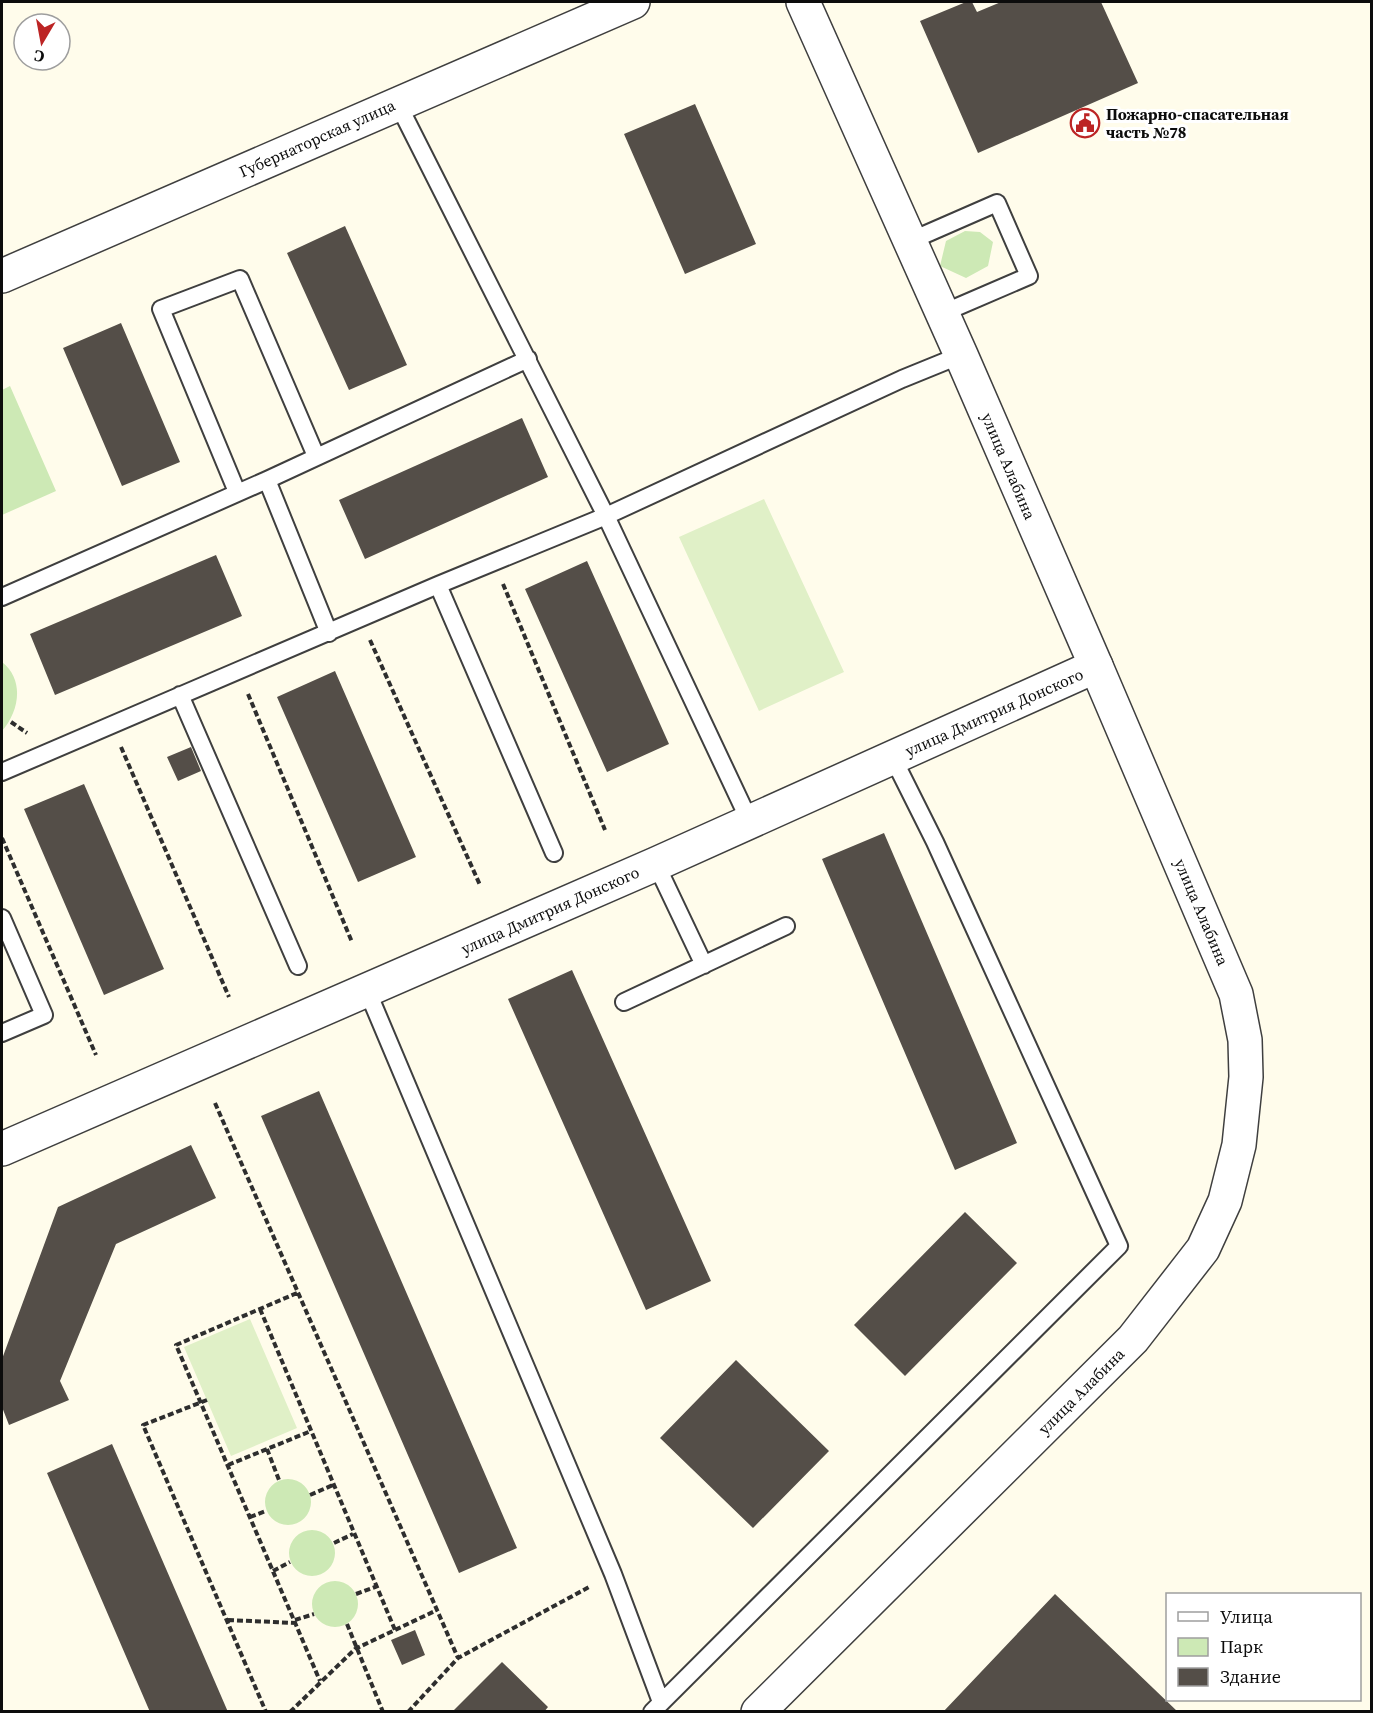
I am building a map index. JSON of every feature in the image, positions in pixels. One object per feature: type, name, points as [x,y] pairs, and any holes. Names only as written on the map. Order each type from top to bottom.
[{"type":"street","name":"Губернаторская улица","points":[[2,276],[397,102],[633,2]]},
{"type":"street","name":"улица Алабина","points":[[759,1712],[1134,1339],[1203,1250],[1225,1201],[1239,1145],[1246,1077],[1245,1041],[1236,994],[943,313],[803,2]]},
{"type":"street","name":"улица Дмитрия Донского","points":[[2,1149],[656,864],[1096,666]]},
{"type":"lane","points":[[397,102],[606,516],[750,822]]},
{"type":"lane","points":[[910,241],[997,203],[1029,276],[943,313]]},
{"type":"lane","points":[[237,492],[161,309],[240,279],[315,456]]},
{"type":"lane","points":[[2,772],[438,585],[606,516],[902,379],[961,355]]},
{"type":"lane","points":[[2,597],[267,480],[528,359]]},
{"type":"lane","points":[[267,480],[329,633]]},
{"type":"lane","points":[[438,585],[554,853]]},
{"type":"lane","points":[[180,695],[298,966]]},
{"type":"lane","points":[[367,990],[613,1574],[657,1707],[1119,1246],[935,842],[892,758]]},
{"type":"lane","points":[[656,864],[704,965]]},
{"type":"lane","points":[[2,918],[44,1015],[2,1033]]},
{"type":"lane","points":[[624,1002],[786,926]]},
{"type":"path","points":[[501,580],[605,830]]},
{"type":"path","points":[[361,619],[480,885]]},
{"type":"path","points":[[248,694],[352,942]]},
{"type":"path","points":[[111,725],[229,997]]},
{"type":"path","points":[[2,838],[96,1055]]},
{"type":"path","points":[[215,1103],[458,1658]]},
{"type":"path","points":[[297,1293],[176,1345],[320,1682]]},
{"type":"path","points":[[260,1309],[395,1630]]},
{"type":"path","points":[[207,1400],[143,1425],[266,1712]]},
{"type":"path","points":[[228,1465],[311,1431]]},
{"type":"path","points":[[267,1449],[279,1480]]},
{"type":"path","points":[[310,1495],[333,1485]]},
{"type":"path","points":[[250,1517],[266,1511]]},
{"type":"path","points":[[334,1544],[353,1534]]},
{"type":"path","points":[[273,1570],[291,1562]]},
{"type":"path","points":[[408,1712],[458,1658],[613,1574]]},
{"type":"path","points":[[356,1594],[375,1587]]},
{"type":"path","points":[[290,1712],[355,1649],[437,1610]]},
{"type":"path","points":[[228,1620],[295,1621],[314,1614]]},
{"type":"path","points":[[347,1624],[355,1649],[383,1712]]},
{"type":"green space","points":[[965,231],[980,232],[993,242],[988,266],[966,278],[940,266],[946,241]]},
{"type":"green space","points":[[10,386],[56,491],[2,515],[2,390]]},
{"type":"green space","points":[[764,499],[844,672],[759,711],[679,537]]},
{"type":"green space","points":[[2,662],[14,678],[17,696],[16,706],[2,731]]},
{"type":"green space","points":[[250,1319],[297,1428],[231,1456],[184,1347]]},
{"type":"green space","points":[[288,1479],[297,1480],[305,1485],[310,1493],[310,1511],[305,1519],[297,1524],[288,1525],[279,1524],[271,1519],[266,1511],[265,1502],[266,1493],[271,1485],[279,1480]]},
{"type":"green space","points":[[312,1530],[321,1531],[328,1537],[334,1544],[334,1562],[328,1569],[321,1575],[312,1576],[303,1575],[296,1569],[290,1562],[289,1553],[290,1544],[296,1537],[303,1531]]},
{"type":"green space","points":[[335,1581],[344,1582],[352,1587],[357,1595],[357,1613],[352,1621],[344,1626],[335,1627],[326,1626],[318,1621],[313,1613],[312,1604],[313,1595],[318,1587],[326,1582]]},
{"type":"building","points":[[966,2],[972,2],[977,12],[1001,2],[1101,2],[1138,83],[978,153],[920,21]]},
{"type":"building","points":[[695,104],[756,244],[685,274],[624,134]]},
{"type":"building","points":[[345,226],[407,365],[349,390],[287,253]]},
{"type":"building","points":[[121,323],[180,462],[122,486],[63,348]]},
{"type":"building","points":[[522,418],[548,477],[365,559],[339,500]]},
{"type":"building","points":[[216,555],[242,616],[55,695],[30,634]]},
{"type":"building","points":[[587,561],[669,744],[607,772],[525,589]]},
{"type":"building","points":[[335,671],[416,857],[358,882],[277,697]]},
{"type":"building","points":[[191,747],[201,771],[178,781],[167,757]]},
{"type":"building","points":[[84,784],[164,969],[104,995],[24,809]]},
{"type":"building","points":[[884,833],[1017,1143],[955,1170],[822,859]]},
{"type":"building","points":[[572,970],[711,1281],[646,1310],[508,999]]},
{"type":"building","points":[[319,1091],[517,1548],[459,1573],[261,1116]]},
{"type":"building","points":[[191,1145],[216,1198],[116,1244],[60,1381],[69,1400],[9,1425],[2,1407],[2,1359],[58,1207]]},
{"type":"building","points":[[965,1212],[1017,1263],[905,1376],[854,1325]]},
{"type":"building","points":[[736,1360],[829,1451],[753,1528],[660,1438]]},
{"type":"building","points":[[112,1444],[228,1712],[150,1712],[47,1473]]},
{"type":"building","points":[[1055,1594],[1178,1712],[943,1712]]},
{"type":"building","points":[[415,1630],[425,1655],[402,1665],[391,1640]]},
{"type":"building","points":[[502,1662],[548,1707],[544,1712],[452,1712]]},
{"type":"place","name":"Пожарно-спасательная часть №78","points":[[1085,123]]}]
